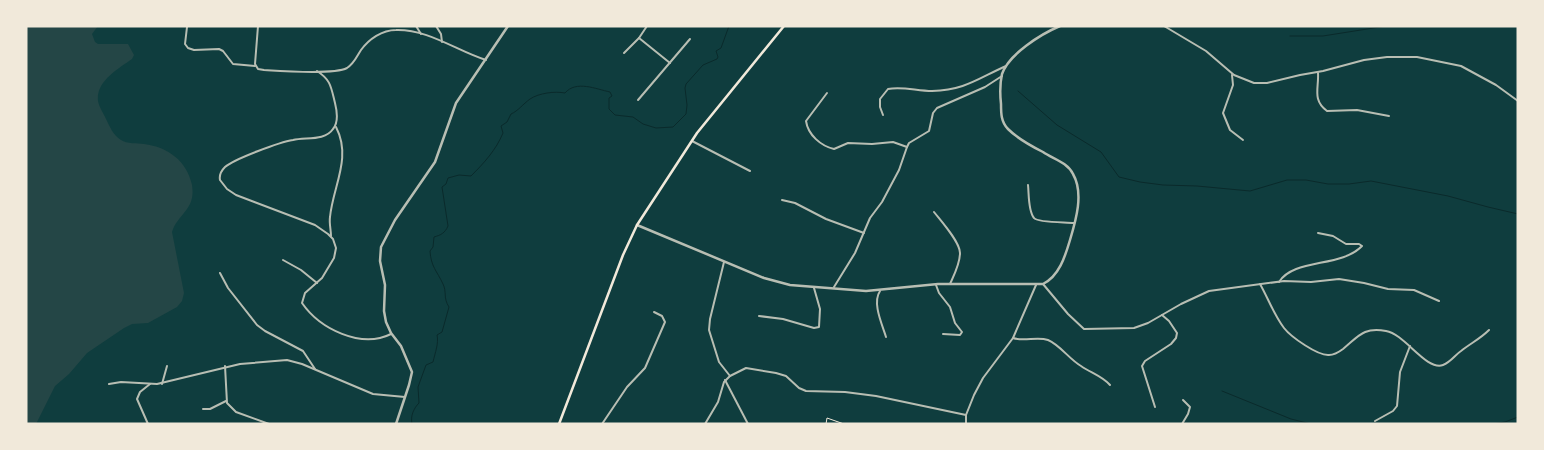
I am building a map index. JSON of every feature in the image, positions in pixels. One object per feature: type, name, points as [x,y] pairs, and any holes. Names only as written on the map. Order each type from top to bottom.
[{"type":"main road","points":[[559,424],[623,255],[637,225],[692,140],[784,26]]},
{"type":"street","points":[[255,66],[254,57],[258,26]]},
{"type":"street","points":[[416,26],[421,34]]},
{"type":"street","points":[[436,26],[441,34],[442,42]]},
{"type":"street","points":[[396,424],[412,372],[402,346],[392,334],[385,316],[385,285],[380,256],[383,242],[395,220],[435,162],[454,108],[508,26]]},
{"type":"street","points":[[624,52],[639,38],[647,26]]},
{"type":"street","points":[[883,115],[880,107],[880,98],[888,89],[929,91],[969,85],[1007,66],[1029,44],[1060,26]]},
{"type":"street","points":[[1164,26],[1206,51],[1232,74],[1254,83],[1263,84],[1364,60],[1387,57],[1425,59],[1461,66],[1496,85],[1518,101]]},
{"type":"street","points":[[187,27],[185,44],[188,48],[194,50],[219,49],[224,52],[233,64],[255,66],[264,70],[317,71],[346,68],[355,60],[365,45],[379,34],[399,30],[421,34],[486,60]]},
{"type":"street","points":[[639,38],[670,63]]},
{"type":"street","points":[[638,100],[690,38]]},
{"type":"street","points":[[637,225],[775,282],[814,288],[880,290],[950,284],[1043,284],[1050,279],[1061,264],[1074,223],[1079,193],[1074,175],[1062,162],[1018,137],[1004,125],[1001,113],[1002,76],[1007,66]]},
{"type":"street","points":[[317,71],[325,76],[330,83],[336,112],[336,126],[342,141],[343,154],[339,182],[330,215],[331,236],[336,246],[335,254],[322,278],[305,294],[302,302],[307,309],[330,328],[338,332],[370,339],[382,338],[392,334]]},
{"type":"street","points":[[1318,72],[1316,96],[1326,111],[1357,110],[1390,116]]},
{"type":"street","points":[[1232,74],[1233,85],[1223,114],[1230,130],[1242,140]]},
{"type":"street","points":[[833,290],[855,253],[870,218],[882,202],[899,170],[906,146],[929,131],[933,113],[937,108],[984,87],[1002,76]]},
{"type":"street","points":[[828,93],[806,121],[810,134],[823,145],[834,149],[848,143],[872,144],[893,142],[906,146]]},
{"type":"street","points":[[331,236],[314,225],[236,196],[224,186],[220,178],[222,170],[232,163],[275,144],[295,139],[323,136],[332,131],[336,126]]},
{"type":"street","points":[[692,140],[750,171]]},
{"type":"street","points":[[1028,185],[1032,214],[1035,219],[1074,223]]},
{"type":"street","points":[[782,200],[795,203],[826,219],[864,233]]},
{"type":"street","points":[[934,212],[959,248],[958,264],[950,284]]},
{"type":"street","points":[[1279,282],[1288,272],[1344,258],[1362,246],[1360,244],[1346,244],[1333,236],[1318,233]]},
{"type":"street","points":[[283,260],[301,270],[317,283]]},
{"type":"street","points":[[725,261],[711,314],[709,330],[719,362],[730,376]]},
{"type":"street","points":[[220,272],[228,288],[257,325],[303,351],[315,369]]},
{"type":"street","points":[[1043,284],[1068,314],[1084,329],[1134,328],[1148,323],[1194,297],[1209,291],[1279,282],[1339,280],[1364,283],[1390,290],[1414,290],[1439,300]]},
{"type":"street","points":[[1260,284],[1285,329],[1301,342],[1323,354],[1334,354],[1344,348],[1360,333],[1369,330],[1384,331],[1395,333],[1429,361],[1435,365],[1442,365],[1481,338],[1489,330]]},
{"type":"street","points":[[936,285],[950,308],[955,323],[962,332],[957,336],[943,334]]},
{"type":"street","points":[[966,424],[966,415],[983,378],[1013,338],[1036,285]]},
{"type":"street","points":[[759,316],[783,319],[814,328],[819,327],[820,309],[814,288]]},
{"type":"street","points":[[880,290],[877,296],[879,316],[886,337]]},
{"type":"street","points":[[602,424],[627,387],[644,368],[654,349],[665,322],[662,316],[654,312]]},
{"type":"street","points":[[1155,407],[1142,366],[1175,340],[1177,334],[1169,321],[1162,315]]},
{"type":"street","points":[[1013,338],[1019,340],[1044,339],[1050,341],[1080,366],[1103,378],[1110,385]]},
{"type":"street","points":[[1375,421],[1393,411],[1397,406],[1400,372],[1410,346]]},
{"type":"street","points":[[109,384],[121,382],[162,384],[225,366],[287,360],[315,369],[373,394],[405,397]]},
{"type":"street","points":[[162,384],[167,366]]},
{"type":"street","points":[[225,366],[226,401],[236,412],[269,424]]},
{"type":"street","points":[[705,424],[718,402],[725,380],[746,368],[786,376],[799,388],[806,391],[845,392],[876,396],[966,415]]},
{"type":"street","points":[[725,380],[748,424]]},
{"type":"street","points":[[148,424],[137,399],[140,392],[150,384]]},
{"type":"street","points":[[1182,424],[1190,407],[1183,400]]},
{"type":"street","points":[[203,409],[226,401]]},
{"type":"path","points":[[826,424],[827,418],[844,424]]},
{"type":"shaded area","points":[[26,26],[98,26],[92,34],[95,42],[98,44],[128,44],[134,55],[132,59],[109,76],[100,87],[98,94],[99,106],[112,131],[121,140],[161,148],[181,162],[189,176],[193,193],[189,206],[178,220],[172,232],[184,293],[182,301],[177,307],[148,323],[132,324],[124,328],[87,353],[69,374],[55,386],[36,424],[26,424]]},
{"type":"waterway","points":[[412,424],[413,412],[419,403],[418,387],[426,365],[433,362],[437,335],[442,332],[449,307],[444,287],[433,265],[430,251],[433,247],[434,237],[443,233],[448,226],[442,187],[446,184],[448,178],[459,175],[471,176],[497,145],[503,133],[501,126],[507,122],[511,114],[530,99],[542,94],[552,92],[565,93],[570,89],[580,86],[599,89],[610,92],[612,96],[609,98],[609,109],[615,115],[633,117],[643,124],[656,128],[673,127],[686,114],[686,84],[703,65],[717,59],[716,51],[721,48],[729,26]]},
{"type":"waterway","points":[[1290,36],[1323,36],[1386,26]]},
{"type":"waterway","points":[[1425,26],[1448,26]]},
{"type":"waterway","points":[[1018,91],[1057,125],[1101,152],[1119,177],[1163,185],[1250,191],[1287,180],[1306,180],[1328,184],[1371,181],[1448,196],[1518,214]]},
{"type":"waterway","points":[[1222,391],[1291,419],[1311,424]]},
{"type":"waterway","points":[[1492,424],[1518,417]]}]
